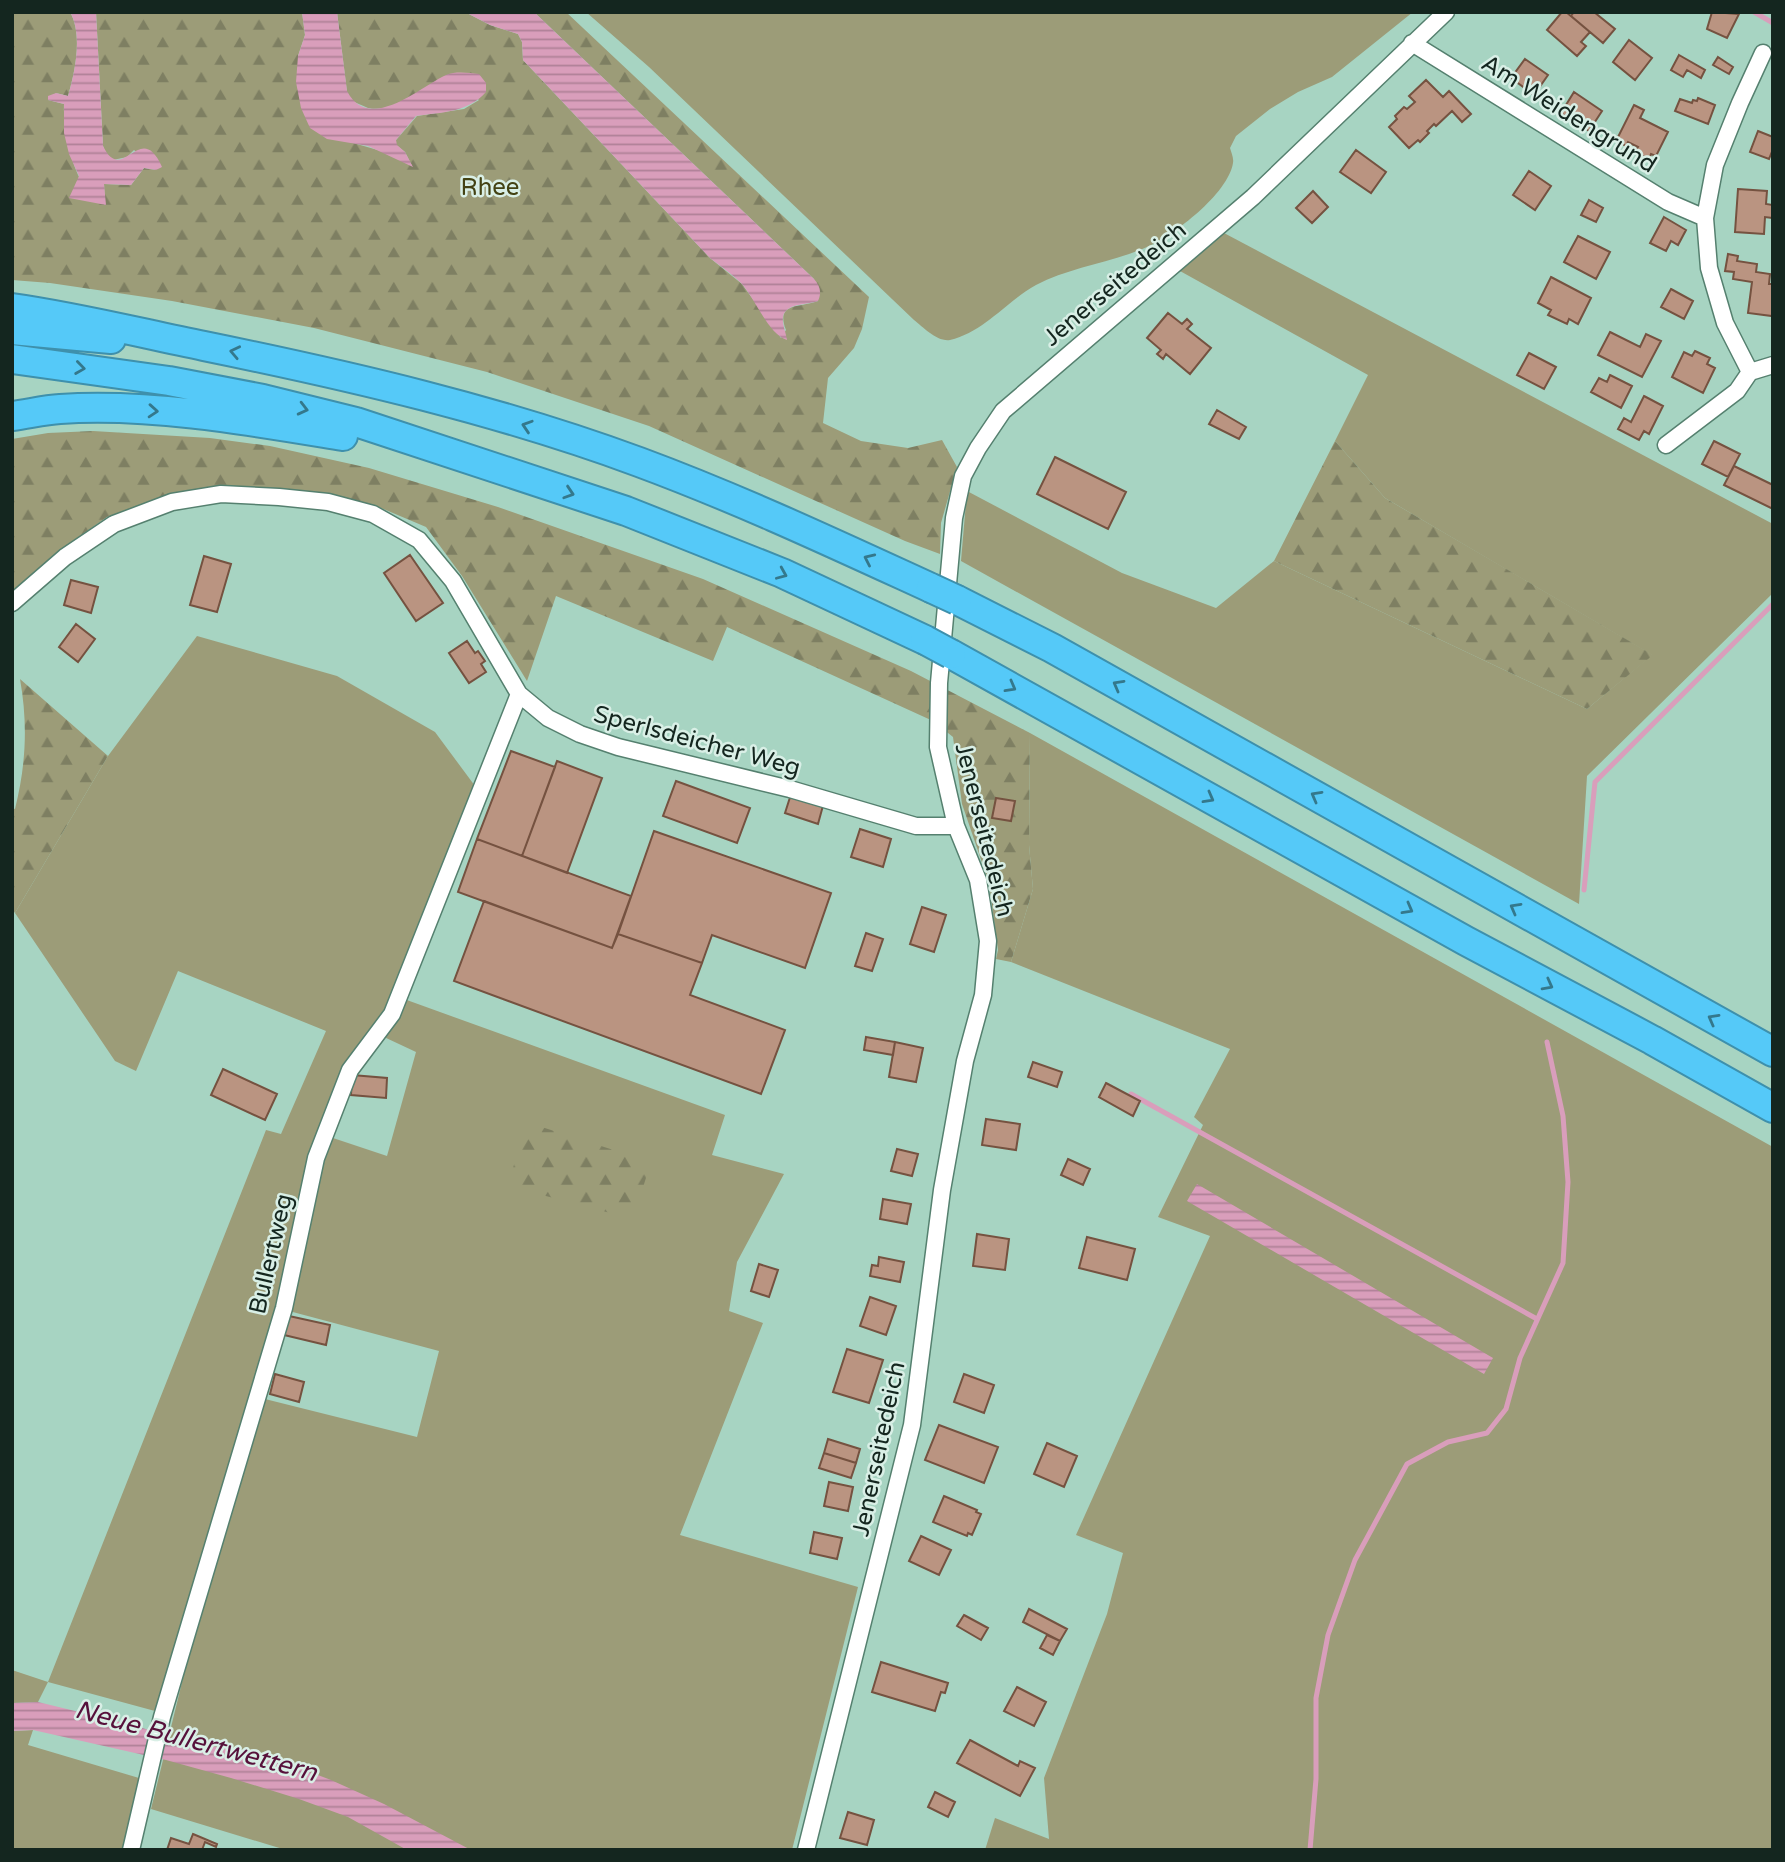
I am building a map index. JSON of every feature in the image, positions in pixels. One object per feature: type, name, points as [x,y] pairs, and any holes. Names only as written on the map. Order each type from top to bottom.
[{"type":"highway","points":[[12,308],[69,316],[327,371],[443,400],[639,462],[792,524],[957,600],[1052,648],[1773,1052]]},
{"type":"highway","points":[[12,330],[68,337],[201,345]]},
{"type":"highway","points":[[12,359],[169,381],[264,399],[356,422],[626,511],[854,605],[951,654],[1454,935],[1773,1108]]},
{"type":"highway","points":[[12,416],[60,409],[196,414],[350,438],[505,471]]},
{"type":"street","name":"Jenerseitedeich","points":[[806,1850],[912,1425],[942,1189],[965,1061],[983,995],[988,941],[978,880],[956,826],[938,747],[939,683],[954,518],[963,476],[1003,411],[1252,197],[1446,12]]},
{"type":"street","name":"Am Weidengrund","points":[[1412,43],[1668,202],[1705,218]]},
{"type":"street","points":[[1750,372],[1725,323],[1709,268],[1705,218],[1715,165],[1763,53]]},
{"type":"street","points":[[1666,445],[1737,391],[1750,372],[1773,365]]},
{"type":"street","name":"Sperlsdeicher Weg","points":[[12,603],[65,557],[114,524],[172,502],[221,494],[328,502],[373,514],[419,540],[453,581],[519,694],[548,718],[580,734],[618,747],[790,789],[916,826],[956,826]]},
{"type":"street","name":"Bullertweg","points":[[131,1850],[162,1717],[284,1308],[316,1158],[350,1070],[393,1014],[519,694]]},
{"type":"green space","name":"Rhee","points":[[12,12],[70,12],[77,42],[71,86],[68,96],[56,93],[48,100],[64,104],[67,141],[78,175],[105,205],[104,184],[131,185],[144,168],[156,170],[134,150],[127,157],[113,160],[107,156],[103,146],[96,12],[302,12],[305,35],[298,56],[350,142],[388,153],[412,166],[405,152],[396,145],[396,140],[417,116],[464,109],[479,100],[449,74],[410,98],[389,107],[368,108],[352,101],[347,92],[337,12],[465,12],[490,25],[518,34],[522,42],[523,60],[710,258],[742,284],[781,338],[786,330],[783,321],[787,310],[818,301],[814,279],[534,12],[566,12],[869,297],[862,329],[854,348],[828,378],[823,423],[861,441],[908,448],[942,440],[957,467],[941,523],[940,554],[905,541],[649,426],[487,372],[314,328],[172,301],[12,280]]},
{"type":"green space","points":[[586,12],[1413,12],[1332,77],[1298,92],[1270,109],[1236,136],[1230,148],[1233,163],[1221,188],[1198,212],[1171,233],[1147,247],[1036,285],[974,330],[945,340],[930,333],[914,320],[649,67]]},
{"type":"green space","points":[[1224,233],[1773,524],[1773,593],[1587,776],[1579,904],[961,561],[967,491],[1122,573],[1216,608],[1274,561],[1587,709],[1652,655],[1385,498],[1335,441],[1368,375],[1180,271]]},
{"type":"green space","points":[[93,431],[210,438],[270,446],[369,468],[498,507],[703,579],[911,671],[1030,733],[1029,845],[1033,889],[1011,962],[996,959],[998,950],[989,883],[962,804],[953,737],[933,721],[727,627],[713,661],[556,596],[527,681],[462,576],[426,527],[374,505],[331,496],[220,486],[173,493],[107,517],[57,552],[12,592],[12,439],[48,433]]},
{"type":"green space","points":[[1335,441],[1385,498],[1653,655],[1587,709],[1274,561]]},
{"type":"green space","points":[[197,636],[337,676],[435,732],[475,786],[386,1010],[346,1067],[280,1306],[155,1711],[48,1682],[266,1130],[281,1134],[326,1031],[178,971],[136,1071],[115,1061],[15,913],[108,756]]},
{"type":"green space","points":[[20,679],[108,756],[15,913],[12,909],[12,808],[15,809],[19,793],[25,744]]},
{"type":"green space","points":[[1030,733],[1773,1147],[1773,1850],[985,1850],[995,1818],[1049,1839],[1044,1778],[1107,1614],[1123,1553],[1076,1535],[1210,1236],[1158,1217],[1203,1125],[1194,1117],[1230,1049],[1011,962],[1033,889],[1029,845]]},
{"type":"green space","points":[[404,999],[725,1115],[712,1155],[784,1174],[737,1262],[729,1311],[763,1323],[680,1535],[858,1587],[792,1850],[286,1850],[151,1809],[198,1617],[261,1398],[417,1437],[439,1351],[289,1311],[330,1137],[387,1156],[416,1052],[384,1037]]},
{"type":"green space","points":[[526,1122],[651,1162],[633,1219],[508,1186]]},
{"type":"green space","points":[[12,1670],[48,1682],[38,1702],[12,1703]]},
{"type":"green space","points":[[33,1730],[28,1745],[139,1778],[123,1850],[12,1850],[12,1731]]},
{"type":"shaded area","points":[[70,12],[96,12],[103,146],[110,157],[118,160],[146,149],[154,154],[162,167],[156,170],[144,168],[131,185],[104,184],[106,205],[69,198],[79,176],[69,154],[64,133],[64,104],[48,100],[48,96],[56,93],[68,96],[71,86],[77,42]]},
{"type":"shaded area","points":[[302,12],[337,12],[347,91],[357,103],[368,108],[395,104],[454,73],[479,74],[486,83],[486,92],[462,108],[416,116],[396,140],[413,167],[368,146],[327,139],[310,128],[301,108],[296,82],[298,56],[305,35]]},
{"type":"shaded area","points":[[465,12],[534,12],[814,279],[820,289],[818,301],[792,307],[785,312],[783,323],[787,340],[774,331],[741,283],[710,258],[523,60],[522,42],[518,34],[490,25]]},
{"type":"shaded area","points":[[1197,1184],[1493,1358],[1484,1374],[1187,1201]]},
{"type":"shaded area","points":[[38,1702],[137,1726],[171,1738],[273,1758],[384,1804],[471,1850],[407,1850],[348,1817],[231,1778],[166,1760],[33,1730],[12,1731],[12,1703]]},
{"type":"building","points":[[1562,12],[1566,12],[1590,32],[1581,42],[1586,46],[1577,56],[1547,30]]},
{"type":"building","points":[[1574,12],[1594,12],[1615,29],[1603,43],[1571,16]]},
{"type":"building","points":[[1712,12],[1739,14],[1727,38],[1707,29]]},
{"type":"building","points":[[1629,40],[1652,58],[1635,80],[1613,62]]},
{"type":"building","points":[[1679,55],[1705,70],[1701,78],[1687,70],[1683,77],[1671,70]]},
{"type":"building","points":[[1718,57],[1733,67],[1729,74],[1713,65]]},
{"type":"building","points":[[1525,59],[1548,75],[1534,95],[1511,78]]},
{"type":"building","points":[[1426,80],[1443,97],[1449,91],[1471,114],[1462,122],[1452,111],[1436,126],[1434,124],[1420,142],[1418,140],[1409,148],[1389,127],[1404,107],[1407,109],[1415,102],[1409,96]]},
{"type":"building","points":[[1574,92],[1602,111],[1589,131],[1584,128],[1582,130],[1561,113]]},
{"type":"building","points":[[1698,98],[1715,105],[1708,124],[1675,111],[1680,99],[1692,103]]},
{"type":"building","points":[[1634,105],[1644,110],[1640,118],[1668,132],[1656,156],[1651,154],[1649,159],[1635,152],[1638,147],[1628,142],[1626,146],[1616,141]]},
{"type":"building","points":[[1758,131],[1773,137],[1773,149],[1769,159],[1750,152]]},
{"type":"building","points":[[1356,150],[1386,172],[1371,193],[1340,172]]},
{"type":"building","points":[[1529,171],[1551,186],[1535,210],[1513,195]]},
{"type":"building","points":[[1738,189],[1767,191],[1766,204],[1773,205],[1773,218],[1765,217],[1764,234],[1735,232]]},
{"type":"building","points":[[1313,191],[1328,207],[1312,223],[1296,208]]},
{"type":"building","points":[[1589,200],[1603,208],[1596,222],[1581,215]]},
{"type":"building","points":[[1664,217],[1686,230],[1678,245],[1671,241],[1666,251],[1650,243]]},
{"type":"building","points":[[1578,236],[1610,252],[1596,279],[1564,262]]},
{"type":"building","points":[[1728,254],[1738,256],[1737,261],[1757,264],[1756,272],[1770,274],[1769,284],[1773,284],[1772,316],[1748,313],[1752,282],[1733,279],[1734,272],[1725,271]]},
{"type":"building","points":[[1551,277],[1591,298],[1578,324],[1569,319],[1567,324],[1548,315],[1551,310],[1538,303]]},
{"type":"building","points":[[1671,289],[1693,301],[1684,319],[1661,307]]},
{"type":"building","points":[[1168,313],[1182,324],[1187,319],[1192,324],[1187,329],[1211,348],[1190,374],[1166,354],[1163,359],[1157,354],[1161,350],[1147,338]]},
{"type":"building","points":[[1610,332],[1640,347],[1646,334],[1661,341],[1642,377],[1598,355]]},
{"type":"building","points":[[1695,351],[1710,358],[1707,364],[1715,368],[1703,393],[1672,377],[1684,352],[1692,356]]},
{"type":"building","points":[[1529,353],[1556,367],[1544,389],[1517,375]]},
{"type":"building","points":[[1610,375],[1632,386],[1621,408],[1591,392],[1599,378],[1607,382]]},
{"type":"building","points":[[1644,396],[1663,406],[1649,434],[1644,431],[1639,440],[1618,429],[1624,418],[1631,422]]},
{"type":"building","points":[[1217,410],[1246,427],[1239,439],[1209,424]]},
{"type":"building","points":[[1714,441],[1740,454],[1728,477],[1702,464]]},
{"type":"building","points":[[1055,457],[1126,492],[1108,529],[1037,494]]},
{"type":"building","points":[[1734,466],[1773,485],[1773,509],[1724,485]]},
{"type":"building","points":[[410,555],[443,603],[416,621],[384,573]]},
{"type":"building","points":[[204,556],[231,564],[217,612],[190,605]]},
{"type":"building","points":[[71,580],[98,587],[91,613],[64,605]]},
{"type":"building","points":[[76,624],[95,639],[78,662],[59,647]]},
{"type":"building","points":[[467,641],[485,661],[481,664],[486,672],[469,683],[449,653]]},
{"type":"building","points":[[511,751],[555,767],[522,856],[477,839]]},
{"type":"building","points":[[557,761],[602,778],[567,873],[522,856]]},
{"type":"building","points":[[676,781],[750,808],[737,843],[663,816]]},
{"type":"building","points":[[792,791],[824,802],[818,824],[785,813]]},
{"type":"building","points":[[996,798],[1015,801],[1011,821],[992,818]]},
{"type":"building","points":[[860,829],[891,839],[883,867],[851,857]]},
{"type":"building","points":[[654,831],[831,893],[805,968],[712,935],[702,963],[618,934]]},
{"type":"building","points":[[477,839],[631,896],[612,948],[458,892]]},
{"type":"building","points":[[484,901],[612,948],[618,934],[702,963],[690,995],[785,1030],[761,1094],[454,981]]},
{"type":"building","points":[[922,907],[946,915],[934,952],[910,944]]},
{"type":"building","points":[[866,933],[883,939],[872,971],[855,966]]},
{"type":"building","points":[[866,1037],[895,1042],[893,1055],[864,1050]]},
{"type":"building","points":[[895,1042],[923,1048],[916,1082],[889,1077]]},
{"type":"building","points":[[1033,1062],[1062,1072],[1057,1087],[1028,1077]]},
{"type":"building","points":[[223,1069],[277,1094],[265,1120],[211,1095]]},
{"type":"building","points":[[352,1075],[387,1078],[386,1098],[351,1095]]},
{"type":"building","points":[[1106,1083],[1140,1101],[1133,1116],[1099,1097]]},
{"type":"building","points":[[986,1119],[1020,1124],[1016,1150],[982,1145]]},
{"type":"building","points":[[897,1149],[918,1154],[912,1176],[891,1171]]},
{"type":"building","points":[[1068,1159],[1090,1169],[1083,1185],[1061,1175]]},
{"type":"building","points":[[883,1199],[911,1204],[907,1224],[880,1219]]},
{"type":"building","points":[[977,1234],[1009,1239],[1005,1270],[973,1266]]},
{"type":"building","points":[[1087,1237],[1135,1249],[1127,1280],[1079,1268]]},
{"type":"building","points":[[879,1257],[904,1262],[900,1282],[870,1276],[872,1265],[878,1266]]},
{"type":"building","points":[[759,1264],[778,1270],[769,1297],[751,1291]]},
{"type":"building","points":[[870,1297],[896,1306],[886,1335],[860,1326]]},
{"type":"building","points":[[289,1316],[330,1325],[326,1345],[284,1335]]},
{"type":"building","points":[[847,1349],[883,1360],[869,1403],[833,1392]]},
{"type":"building","points":[[275,1374],[304,1382],[299,1402],[270,1394]]},
{"type":"building","points":[[964,1374],[994,1385],[984,1413],[954,1402]]},
{"type":"building","points":[[939,1425],[998,1447],[984,1483],[925,1460]]},
{"type":"building","points":[[828,1439],[860,1449],[856,1463],[824,1453]]},
{"type":"building","points":[[1047,1443],[1077,1456],[1064,1487],[1034,1474]]},
{"type":"building","points":[[824,1453],[856,1463],[851,1478],[819,1468]]},
{"type":"building","points":[[829,1482],[853,1487],[848,1511],[824,1506]]},
{"type":"building","points":[[944,1496],[981,1514],[972,1535],[968,1533],[967,1536],[933,1522]]},
{"type":"building","points":[[814,1532],[842,1538],[837,1559],[810,1553]]},
{"type":"building","points":[[921,1536],[951,1550],[939,1575],[909,1561]]},
{"type":"building","points":[[1029,1609],[1067,1629],[1060,1641],[1023,1622]]},
{"type":"building","points":[[964,1615],[988,1628],[981,1640],[957,1626]]},
{"type":"building","points":[[1047,1635],[1060,1641],[1053,1655],[1040,1648]]},
{"type":"building","points":[[881,1662],[948,1683],[945,1693],[941,1692],[935,1711],[872,1692]]},
{"type":"building","points":[[1017,1687],[1046,1702],[1034,1726],[1004,1711]]},
{"type":"building","points":[[970,1740],[1018,1766],[1020,1761],[1035,1768],[1020,1796],[957,1763]]},
{"type":"building","points":[[935,1792],[955,1802],[948,1817],[928,1807]]},
{"type":"building","points":[[848,1812],[874,1820],[867,1845],[840,1838]]},
{"type":"building","points":[[193,1834],[217,1844],[216,1847],[205,1842],[202,1850],[167,1850],[171,1838],[189,1844]]},
{"type":"waterway","points":[[1754,12],[1773,23]]},
{"type":"waterway","points":[[1584,890],[1595,782],[1773,604]]},
{"type":"waterway","points":[[1310,1850],[1316,1779],[1316,1698],[1328,1635],[1355,1560],[1407,1464],[1448,1442],[1487,1433],[1506,1409],[1520,1358],[1563,1263],[1568,1182],[1563,1116],[1547,1042]]},
{"type":"waterway","points":[[1131,1094],[1537,1319]]},
{"type":"water label","name":"Neue Bullertwettern","points":[[196,1741]]}]
